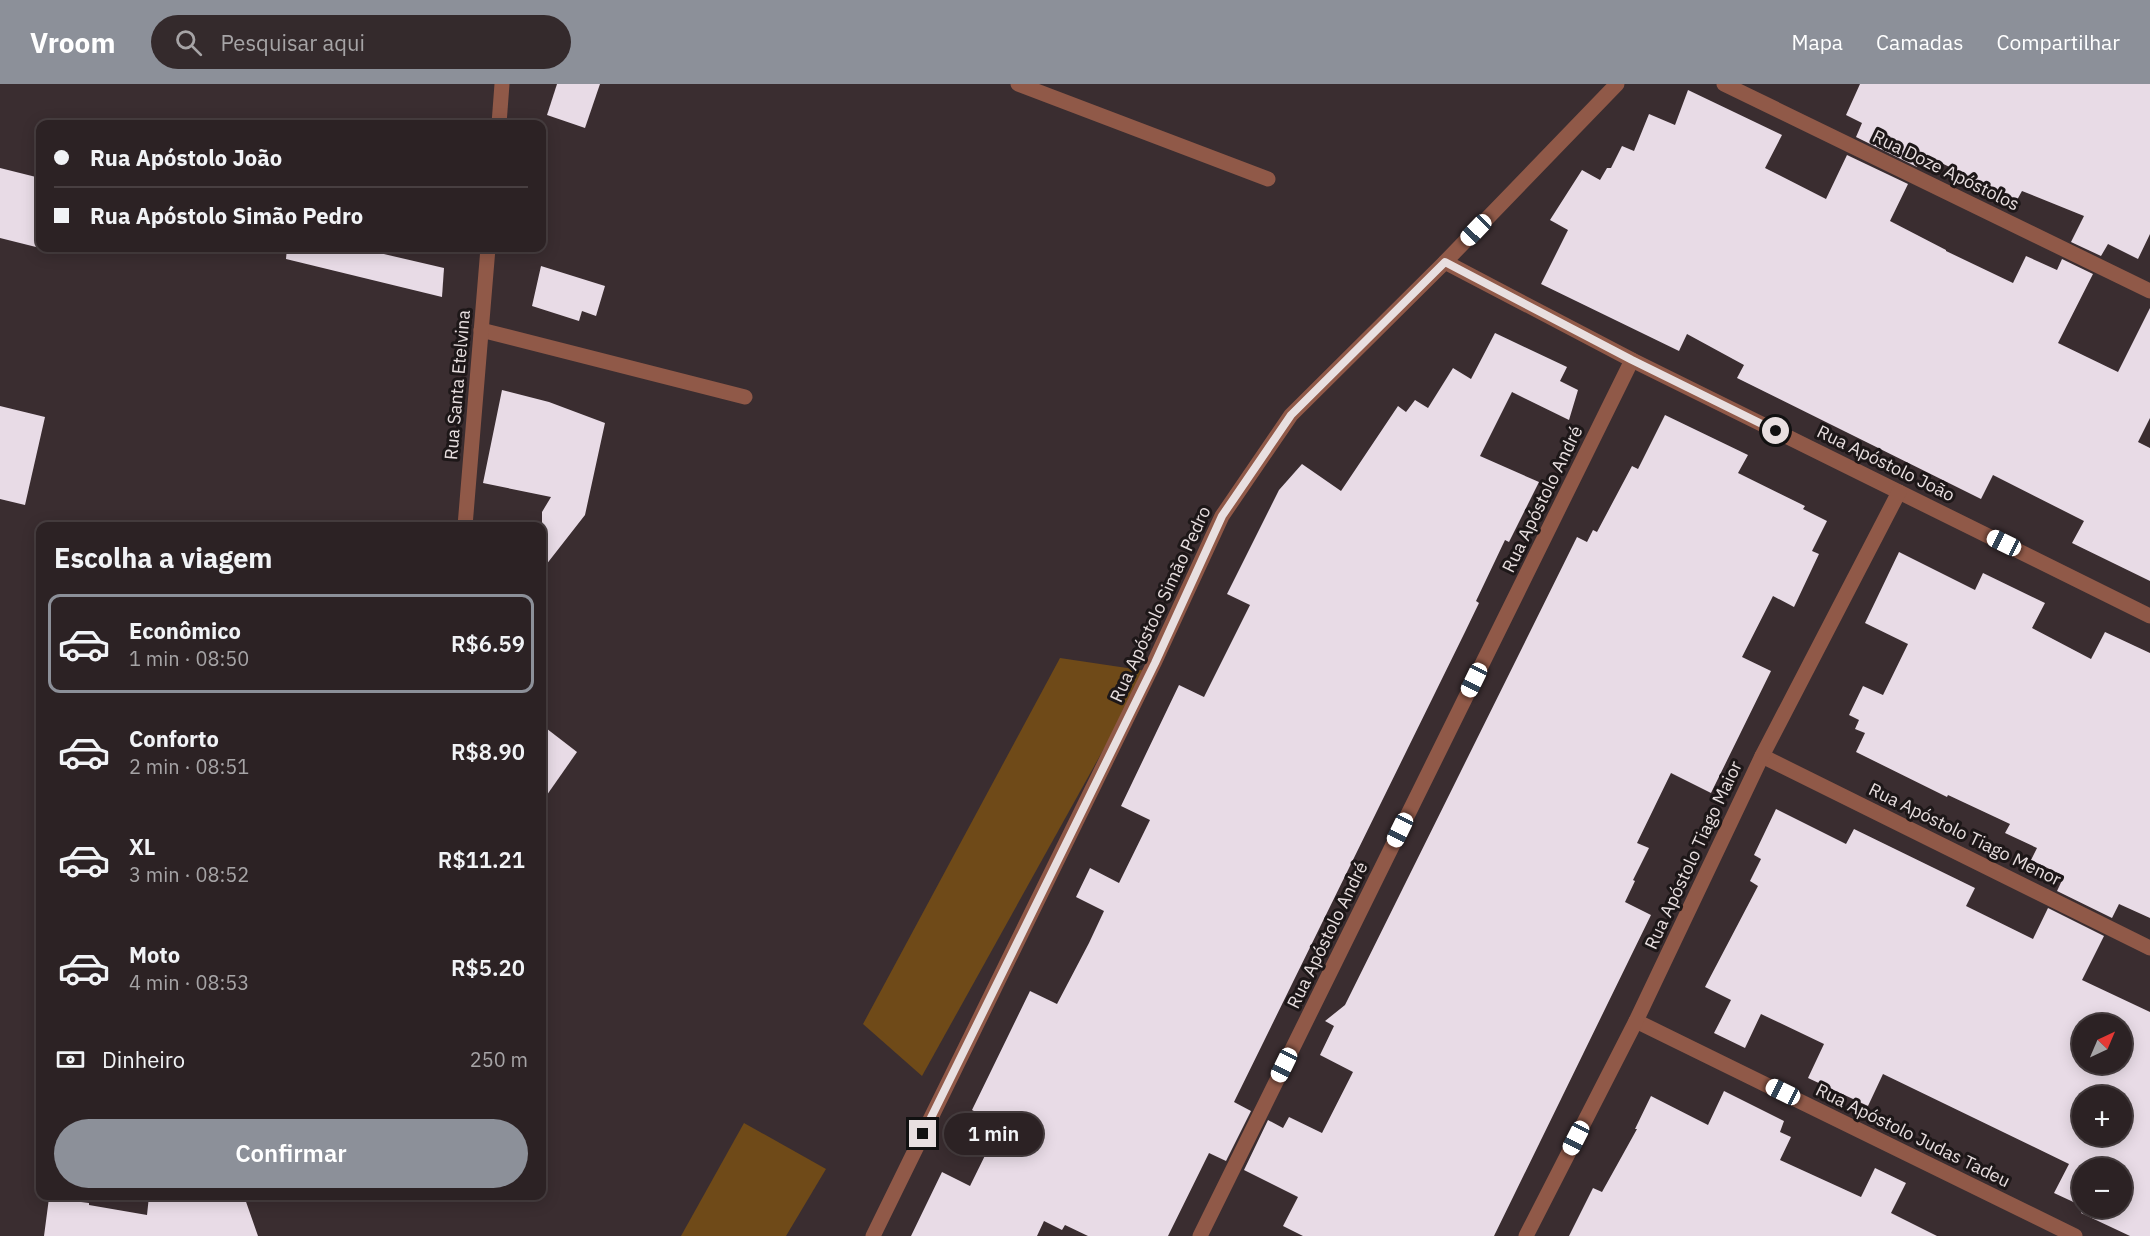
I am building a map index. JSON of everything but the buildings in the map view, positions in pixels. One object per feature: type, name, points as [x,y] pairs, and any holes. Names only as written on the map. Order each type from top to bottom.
[{"type":"street","points":[[499,120],[502,84]]},
{"type":"street","points":[[1018,84],[1268,179]]},
{"type":"street","name":"Rua Apóstolo Simão Pedro","points":[[873,1236],[1155,663],[1222,516],[1291,415],[1445,262],[1617,84]]},
{"type":"street","name":"Rua Doze Apóstolos","points":[[1724,84],[2150,291]]},
{"type":"street","name":"Rua Santa Etelvina","points":[[465,522],[488,252]]},
{"type":"street","name":"Rua Apóstolo João","points":[[1445,262],[1632,360],[2150,616]]},
{"type":"street","points":[[481,330],[745,397]]},
{"type":"street","name":"Rua Apóstolo André","points":[[1200,1236],[1632,360]]},
{"type":"street","name":"Rua Apóstolo Tiago Maior","points":[[1526,1236],[1636,1021],[1762,756],[1899,492]]},
{"type":"street","name":"Rua Apóstolo Tiago Menor","points":[[1762,756],[2150,948]]},
{"type":"street","name":"Rua Apóstolo Judas Tadeu","points":[[1636,1021],[2075,1236]]},
{"type":"shaded area","points":[[1060,658],[1147,671],[922,1076],[863,1024]]},
{"type":"shaded area","points":[[744,1123],[826,1169],[786,1236],[681,1236]]},
{"type":"route","points":[[923,1134],[1155,663],[1222,516],[1291,415],[1445,262],[1632,360],[1776,431]]}]
